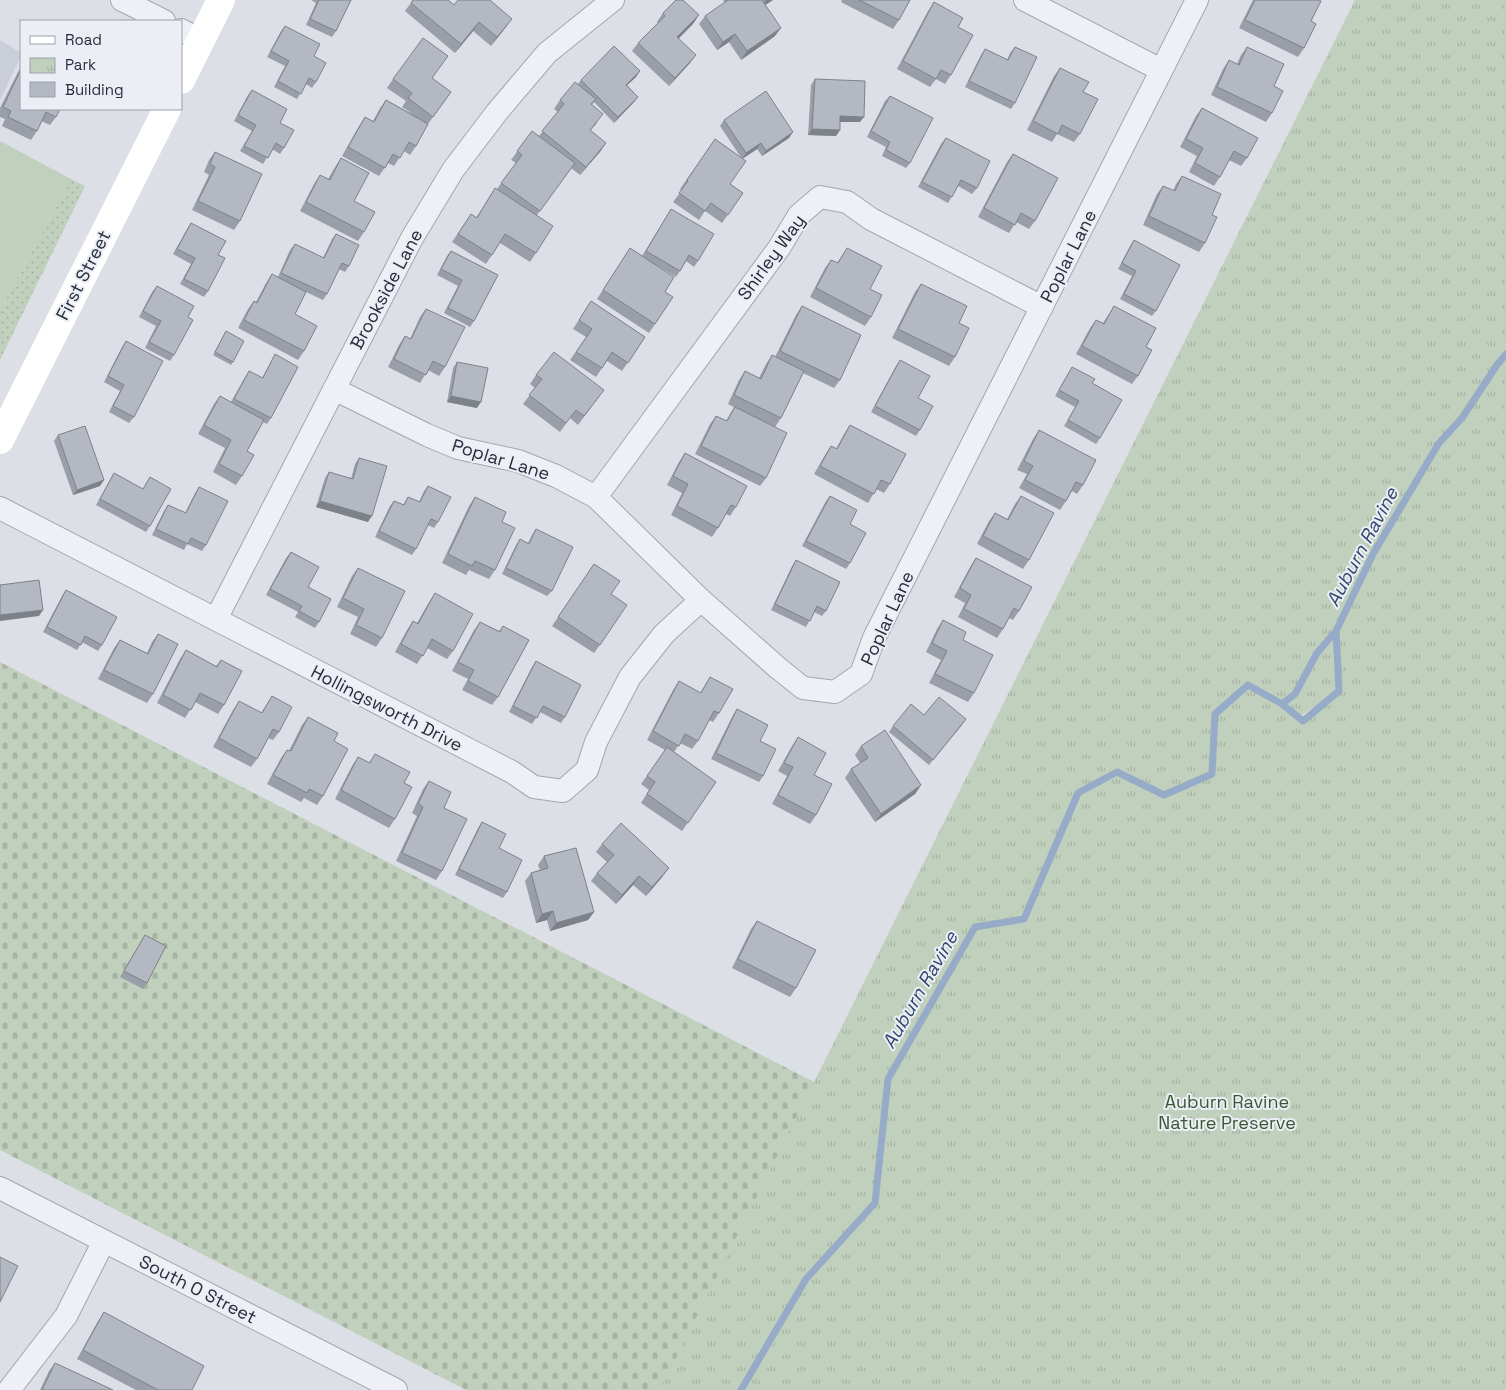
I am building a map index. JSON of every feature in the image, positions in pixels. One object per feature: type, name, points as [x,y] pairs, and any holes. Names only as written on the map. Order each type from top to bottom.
[{"type":"street","points":[[122,0],[162,20]]},
{"type":"street","points":[[182,76],[191,35],[221,0]]},
{"type":"street","name":"Brookside Lane","points":[[216,619],[412,238],[453,170],[497,112],[548,53],[612,0]]},
{"type":"street","points":[[1025,0],[1161,70]]},
{"type":"street","name":"Poplar Lane","points":[[334,389],[458,448],[518,461],[556,476],[596,497],[700,600],[749,644],[803,688],[835,692],[861,674],[874,638],[1197,0]]},
{"type":"street","name":"First Street","points":[[0,440],[166,110]]},
{"type":"street","name":"Shirley Way","points":[[596,497],[779,248],[798,215],[820,197],[847,202],[871,219],[1042,308]]},
{"type":"street","name":"Hollingsworth Drive","points":[[0,508],[512,772],[534,787],[563,791],[587,770],[596,742],[630,677],[664,634],[700,600]]},
{"type":"street","name":"South O Street","points":[[0,1188],[396,1390]]},
{"type":"street","points":[[10,1390],[66,1316],[104,1241]]},
{"type":"shaded area","points":[[0,40],[20,52],[20,58],[0,100]]},
{"type":"green space","name":"Auburn Ravine Nature Preserve","points":[[1355,0],[1506,0],[1506,1390],[660,1390]],"holes":[[[1334,694],[1304,721],[1299,717]]]},
{"type":"green space","points":[[0,141],[71,179],[0,310]]},
{"type":"green space","points":[[71,179],[85,186],[0,360],[0,310]]},
{"type":"green space","points":[[0,662],[816,1083],[661,1390],[466,1390],[0,1150]]},
{"type":"building","points":[[319,0],[351,0],[336,31],[310,19]]},
{"type":"building","points":[[413,0],[448,0],[454,5],[458,0],[490,0],[512,19],[497,37],[479,22],[461,44],[411,3]]},
{"type":"building","points":[[676,0],[683,0],[699,15],[677,37],[696,55],[675,78],[638,43],[665,16],[663,13]]},
{"type":"building","points":[[728,0],[762,0],[781,28],[747,51],[735,34],[723,42],[705,16]]},
{"type":"building","points":[[859,0],[910,0],[899,20]]},
{"type":"building","points":[[1255,0],[1321,1],[1311,21],[1316,24],[1304,48],[1245,20]]},
{"type":"building","points":[[934,2],[963,18],[958,27],[973,35],[951,75],[941,70],[936,79],[903,61]]},
{"type":"building","points":[[285,26],[320,44],[314,56],[326,63],[316,82],[309,78],[301,94],[278,81],[289,61],[271,51]]},
{"type":"building","points":[[423,38],[448,56],[432,78],[451,92],[433,117],[408,98],[412,93],[393,79]]},
{"type":"building","points":[[614,46],[640,71],[626,85],[638,97],[618,117],[581,80]]},
{"type":"building","points":[[1015,47],[1037,57],[1015,103],[969,81],[985,49],[1008,60]]},
{"type":"building","points":[[1247,47],[1284,64],[1274,86],[1283,91],[1272,113],[1217,87],[1229,60],[1239,65]]},
{"type":"building","points":[[1060,68],[1089,82],[1083,92],[1098,99],[1080,134],[1062,125],[1058,134],[1033,121]]},
{"type":"building","points":[[20,71],[20,110],[60,110],[56,117],[46,112],[37,131],[8,117],[11,111],[3,107]]},
{"type":"building","points":[[815,79],[865,81],[864,117],[840,116],[840,130],[812,129]]},
{"type":"building","points":[[575,82],[596,99],[591,104],[603,114],[590,130],[606,143],[586,167],[542,131],[564,104],[560,100]]},
{"type":"building","points":[[252,90],[287,109],[280,123],[294,130],[284,148],[276,143],[268,158],[244,146],[256,125],[238,115]]},
{"type":"building","points":[[766,91],[793,132],[766,151],[761,143],[746,153],[724,120]]},
{"type":"building","points":[[890,96],[933,118],[910,163],[886,150],[890,142],[871,131]]},
{"type":"building","points":[[386,100],[428,124],[416,146],[409,142],[400,158],[393,154],[385,168],[348,147],[365,117],[374,122]]},
{"type":"building","points":[[1202,108],[1258,138],[1247,158],[1234,151],[1220,177],[1195,163],[1203,148],[1186,139]]},
{"type":"building","points":[[532,131],[575,163],[540,211],[501,183],[522,155],[517,151]]},
{"type":"building","points":[[946,138],[990,161],[977,188],[961,180],[952,197],[922,182]]},
{"type":"building","points":[[715,139],[746,161],[730,184],[743,193],[728,215],[711,203],[705,211],[679,193]]},
{"type":"building","points":[[215,152],[262,174],[240,221],[198,201],[215,167],[210,164]]},
{"type":"building","points":[[1013,154],[1058,178],[1035,221],[1021,213],[1015,225],[984,208]]},
{"type":"building","points":[[341,158],[369,173],[354,201],[375,212],[364,232],[306,202],[320,175],[330,180]]},
{"type":"building","points":[[1182,176],[1221,194],[1212,215],[1217,217],[1205,243],[1149,216],[1163,186],[1175,191]]},
{"type":"building","points":[[495,188],[553,226],[536,253],[505,234],[492,255],[458,234],[471,214],[477,218]]},
{"type":"building","points":[[671,209],[714,234],[698,261],[689,255],[680,271],[646,251]]},
{"type":"building","points":[[191,223],[226,241],[218,255],[225,258],[208,291],[184,279],[195,258],[177,249]]},
{"type":"building","points":[[336,234],[359,245],[349,266],[342,263],[327,294],[281,273],[295,244],[324,258]]},
{"type":"building","points":[[1134,240],[1180,265],[1156,311],[1124,294],[1136,271],[1122,263]]},
{"type":"building","points":[[630,248],[674,277],[665,292],[673,297],[655,324],[603,290]]},
{"type":"building","points":[[847,248],[882,266],[870,289],[882,295],[871,317],[816,288],[831,260],[838,263]]},
{"type":"building","points":[[451,251],[498,275],[474,321],[448,308],[462,280],[441,269]]},
{"type":"building","points":[[272,274],[306,292],[295,314],[317,326],[304,351],[244,320],[254,301],[257,303]]},
{"type":"building","points":[[921,284],[967,306],[959,323],[969,328],[955,357],[898,329]]},
{"type":"building","points":[[157,286],[194,306],[188,317],[193,320],[174,355],[149,342],[161,321],[143,311]]},
{"type":"building","points":[[591,301],[645,337],[628,363],[612,352],[602,368],[576,352],[592,329],[579,320]]},
{"type":"building","points":[[802,306],[861,335],[840,380],[780,351]]},
{"type":"building","points":[[1114,306],[1156,328],[1146,347],[1152,350],[1138,376],[1082,346],[1096,320],[1104,324]]},
{"type":"building","points":[[426,309],[465,327],[445,367],[433,361],[426,375],[394,359],[405,336],[411,339]]},
{"type":"building","points":[[226,331],[244,341],[233,362],[215,352]]},
{"type":"building","points":[[126,341],[163,361],[134,417],[113,406],[124,385],[108,376]]},
{"type":"building","points":[[554,352],[604,390],[584,416],[576,410],[566,423],[529,395],[542,379],[536,375]]},
{"type":"building","points":[[275,354],[298,367],[271,418],[234,399],[249,371],[263,378]]},
{"type":"building","points":[[772,355],[804,371],[781,418],[734,395],[745,371],[761,379]]},
{"type":"building","points":[[900,360],[930,376],[918,398],[933,406],[920,430],[875,406]]},
{"type":"building","points":[[457,362],[488,368],[481,402],[451,396]]},
{"type":"building","points":[[1072,367],[1095,379],[1092,383],[1122,400],[1100,438],[1068,420],[1079,401],[1059,390]]},
{"type":"building","points":[[220,396],[264,420],[247,451],[254,455],[242,476],[219,464],[231,440],[204,425]]},
{"type":"building","points":[[735,407],[787,433],[766,478],[701,446],[716,416],[727,421]]},
{"type":"building","points":[[850,425],[906,454],[890,484],[881,480],[874,494],[820,466],[831,446],[837,449]]},
{"type":"building","points":[[85,426],[104,480],[77,490],[58,435]]},
{"type":"building","points":[[1039,430],[1096,460],[1083,485],[1076,482],[1066,501],[1025,480],[1033,466],[1024,461]]},
{"type":"building","points":[[685,453],[747,486],[736,507],[731,505],[718,528],[677,506],[688,484],[673,476]]},
{"type":"building","points":[[359,458],[387,466],[372,516],[320,501],[329,472],[353,479]]},
{"type":"building","points":[[114,473],[143,489],[150,477],[171,489],[150,526],[100,499]]},
{"type":"building","points":[[428,486],[451,497],[438,522],[431,519],[416,549],[379,531],[394,501],[404,505],[408,497],[420,502]]},
{"type":"building","points":[[199,487],[228,501],[206,545],[191,538],[188,544],[156,529],[168,505],[186,513]]},
{"type":"building","points":[[830,496],[857,510],[850,524],[866,533],[850,563],[806,541]]},
{"type":"building","points":[[1021,496],[1054,513],[1029,560],[983,536],[995,513],[1008,520]]},
{"type":"building","points":[[475,497],[506,512],[502,522],[515,528],[495,570],[475,561],[472,566],[448,554]]},
{"type":"building","points":[[536,529],[573,547],[552,591],[506,568],[520,539],[529,544]]},
{"type":"building","points":[[291,552],[319,567],[308,587],[331,599],[319,622],[299,611],[302,606],[270,589]]},
{"type":"building","points":[[976,558],[1032,587],[1019,611],[1014,608],[1003,629],[964,609],[971,595],[960,588]]},
{"type":"building","points":[[796,560],[840,582],[826,611],[817,606],[810,621],[775,604]]},
{"type":"building","points":[[594,564],[620,581],[611,594],[627,605],[600,645],[558,617]]},
{"type":"building","points":[[358,568],[405,591],[382,638],[356,625],[364,609],[343,598]]},
{"type":"building","points":[[39,580],[43,610],[0,615],[0,585]]},
{"type":"building","points":[[66,590],[117,617],[102,645],[85,636],[81,645],[47,627]]},
{"type":"building","points":[[435,593],[473,614],[453,651],[432,639],[423,656],[401,644],[413,621],[418,624]]},
{"type":"building","points":[[943,620],[966,632],[963,640],[993,655],[974,693],[935,674],[947,651],[932,643]]},
{"type":"building","points":[[480,622],[500,632],[503,626],[529,640],[498,697],[468,681],[474,670],[458,662]]},
{"type":"building","points":[[158,634],[178,644],[153,694],[104,670],[120,640],[148,654]]},
{"type":"building","points":[[186,650],[217,667],[221,660],[242,671],[224,705],[200,693],[191,710],[163,695]]},
{"type":"building","points":[[536,661],[581,685],[565,717],[543,706],[537,718],[513,706]]},
{"type":"building","points":[[710,677],[733,689],[719,713],[714,711],[698,741],[685,734],[679,746],[653,731],[679,681],[701,693]]},
{"type":"building","points":[[272,696],[292,707],[279,732],[273,729],[257,759],[219,738],[239,701],[262,713]]},
{"type":"building","points":[[939,697],[966,719],[933,760],[893,726],[911,704],[924,715]]},
{"type":"building","points":[[737,709],[768,725],[760,741],[776,749],[763,776],[716,753]]},
{"type":"building","points":[[308,717],[338,733],[334,741],[348,749],[323,796],[309,789],[307,793],[273,775],[287,750],[291,751]]},
{"type":"building","points":[[885,730],[921,785],[881,814],[851,769],[868,758],[861,746]]},
{"type":"building","points":[[798,737],[826,753],[814,775],[832,784],[816,815],[778,795],[793,767],[784,763]]},
{"type":"building","points":[[667,747],[716,782],[688,823],[647,794],[655,782],[647,776]]},
{"type":"building","points":[[375,754],[410,772],[404,783],[412,787],[395,819],[341,790],[358,757],[370,763]]},
{"type":"building","points":[[429,781],[451,792],[444,808],[467,819],[442,871],[402,853],[423,807],[418,804]]},
{"type":"building","points":[[482,822],[506,834],[499,848],[522,860],[507,892],[459,869]]},
{"type":"building","points":[[621,823],[669,868],[652,887],[639,876],[622,895],[597,873],[614,855],[602,844]]},
{"type":"building","points":[[576,848],[594,912],[556,923],[553,911],[542,914],[531,873],[548,868],[544,856]]},
{"type":"building","points":[[757,921],[816,950],[796,988],[738,959]]},
{"type":"building","points":[[145,935],[166,946],[147,983],[124,971]]},
{"type":"building","points":[[0,1257],[18,1266],[0,1302]]},
{"type":"building","points":[[104,1312],[204,1366],[192,1390],[158,1390],[83,1350]]},
{"type":"building","points":[[55,1363],[113,1390],[42,1390]]},
{"type":"waterway","name":"Auburn Ravine","points":[[741,1390],[806,1279],[875,1203],[888,1079],[975,927],[1024,919],[1078,793],[1117,772],[1164,795],[1212,774],[1215,714],[1248,685],[1282,704],[1303,721],[1339,691],[1336,631],[1373,554],[1439,443],[1462,418],[1506,354]]},
{"type":"waterway","points":[[1282,704],[1295,694],[1317,653],[1336,631]]}]
